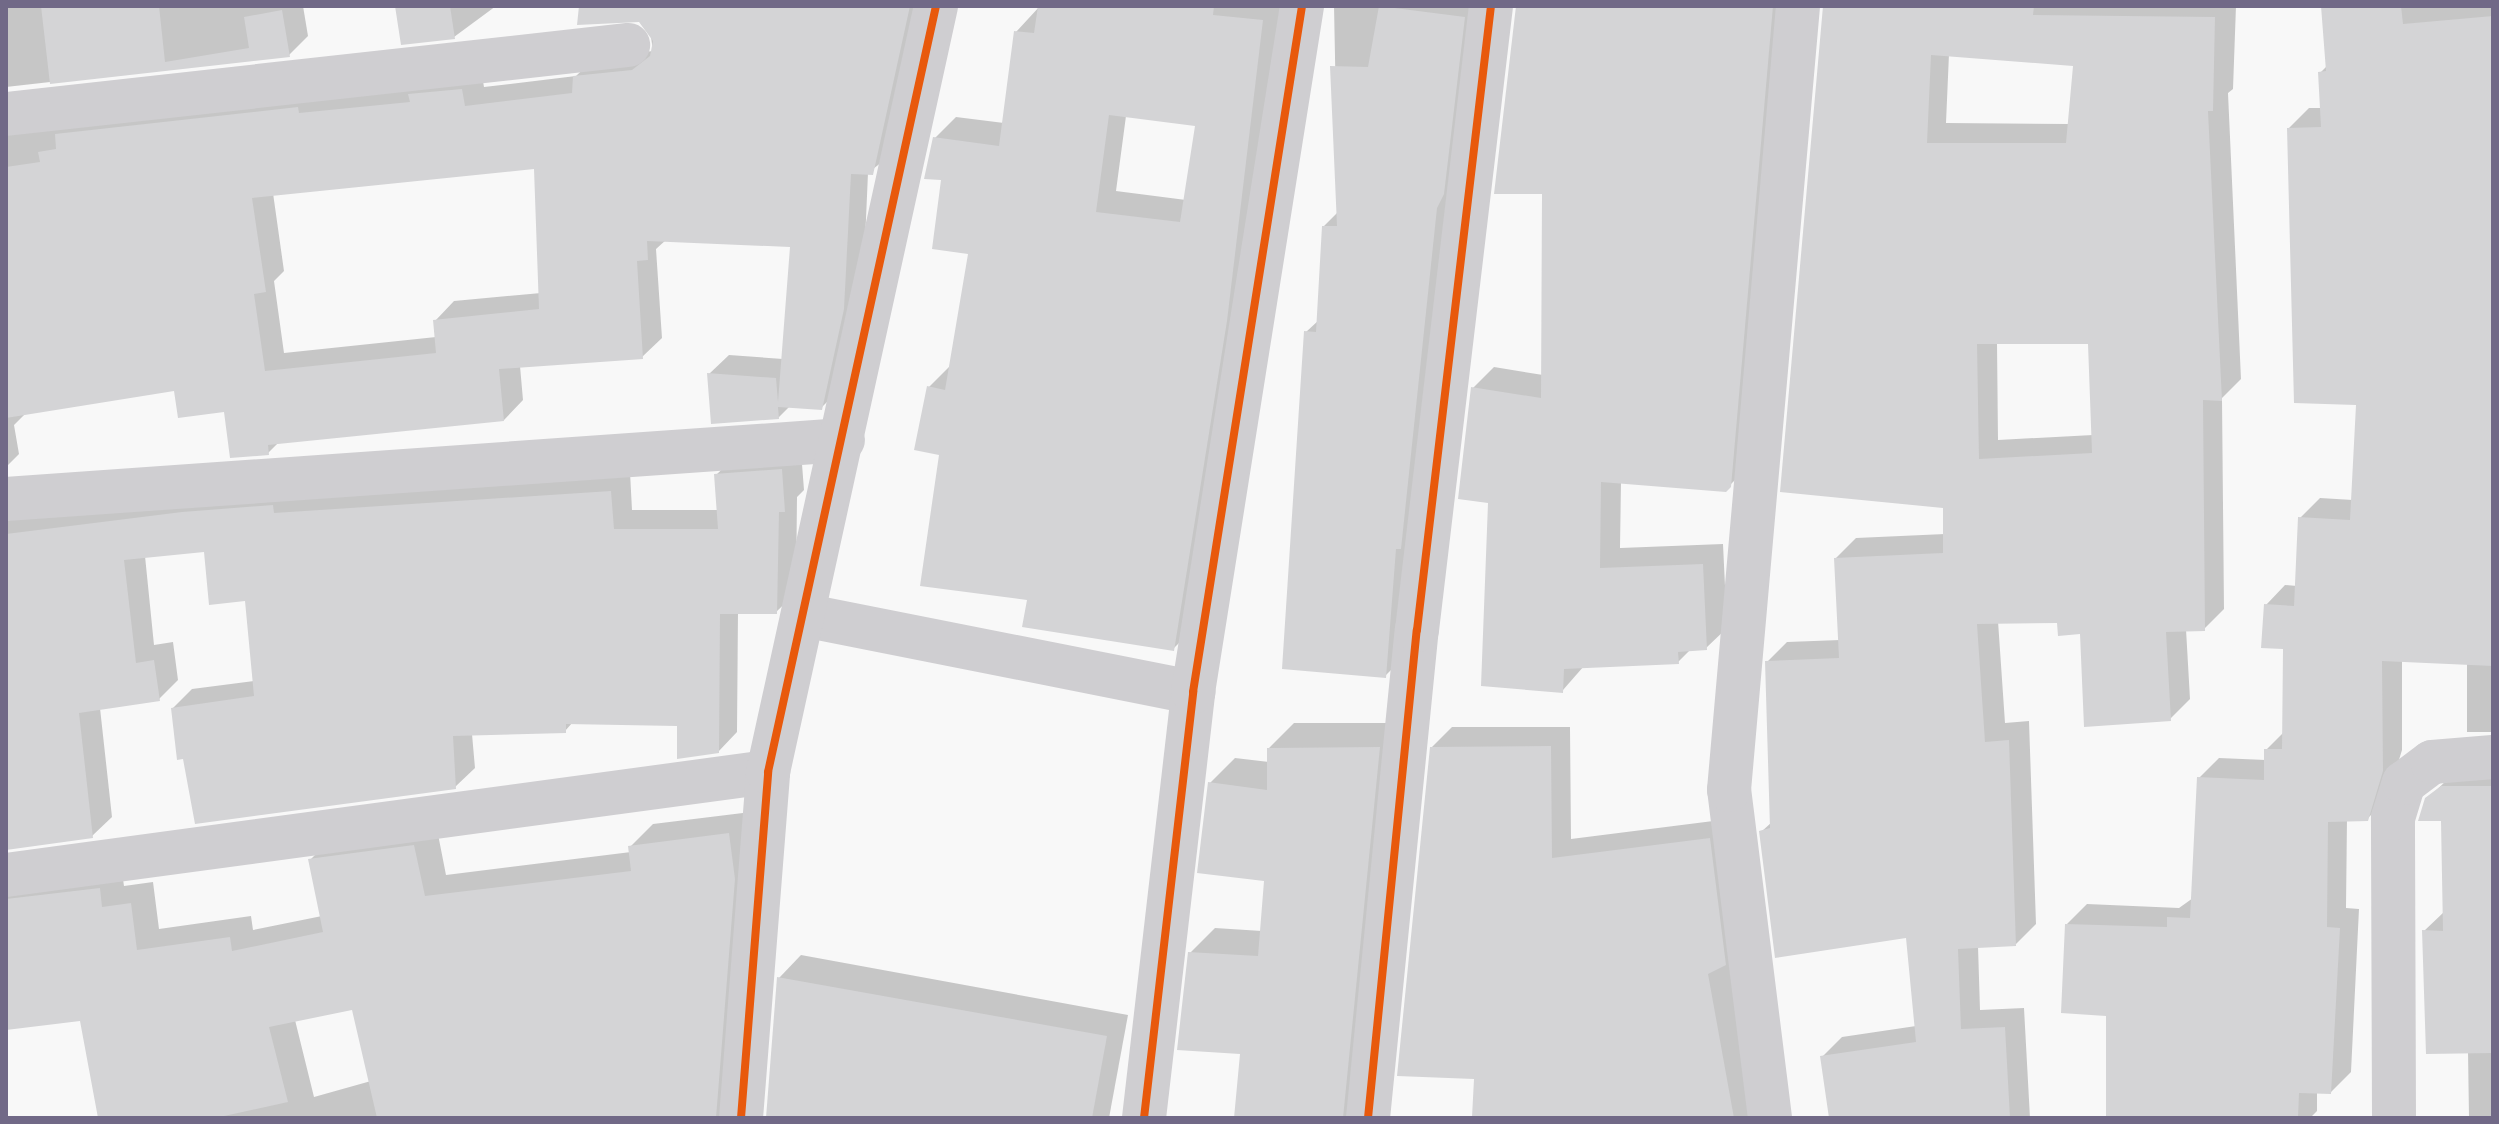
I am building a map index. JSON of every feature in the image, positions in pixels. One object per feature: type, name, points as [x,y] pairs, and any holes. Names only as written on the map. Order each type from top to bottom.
[{"type":"street","points":[[741,1118],[768,772],[936,6]]},
{"type":"street","points":[[1144,1118],[1193,692],[1302,6]]},
{"type":"street","points":[[1368,1118],[1417,630],[1491,6]]},
{"type":"street","points":[[1770,1118],[1729,790],[1798,6]]},
{"type":"street","points":[[6,114],[628,45]]},
{"type":"street","points":[[6,499],[843,440]]},
{"type":"street","points":[[803,615],[1193,692]]},
{"type":"street","points":[[2394,1118],[2393,818],[2404,783],[2432,762],[2493,757]]},
{"type":"street","points":[[6,875],[768,772]]},
{"type":"building","points":[[41,6],[159,6],[165,62],[249,48],[244,17],[282,10],[290,57],[50,84]]},
{"type":"building","points":[[395,6],[450,6],[455,39],[401,45]]},
{"type":"building","points":[[579,6],[910,6],[873,175],[851,174],[844,309],[822,410],[778,407],[779,419],[711,424],[707,373],[776,378],[778,402],[790,247],[647,241],[648,260],[637,261],[643,359],[499,369],[504,421],[268,445],[269,455],[230,458],[224,412],[178,418],[174,391],[6,418],[6,167],[40,162],[38,152],[56,149],[55,134],[298,107],[299,113],[410,102],[408,94],[462,89],[465,106],[572,93],[573,76],[632,70],[650,56],[653,41],[639,22],[577,25]],"holes":[[[534,169],[539,309],[433,320],[436,353],[265,371],[254,294],[266,292],[252,198]]]},
{"type":"building","points":[[1038,6],[1214,6],[1213,15],[1263,20],[1227,321],[1174,651],[1022,627],[1027,600],[920,586],[939,455],[914,450],[927,386],[945,390],[968,254],[932,249],[941,180],[924,179],[933,137],[999,146],[1014,31],[1034,33]],"holes":[[[1109,115],[1195,126],[1180,222],[1096,212]]]},
{"type":"building","points":[[1379,6],[1465,17],[1444,194],[1437,208],[1401,549],[1396,549],[1386,678],[1282,669],[1304,331],[1316,332],[1322,226],[1337,226],[1330,66],[1368,67]]},
{"type":"building","points":[[1516,6],[1773,6],[1731,487],[1726,492],[1601,482],[1600,568],[1703,564],[1707,650],[1678,652],[1679,664],[1564,669],[1563,693],[1481,686],[1488,503],[1458,499],[1471,387],[1541,398],[1542,194],[1494,194]]},
{"type":"building","points":[[1823,6],[2034,6],[2033,15],[2215,17],[2213,111],[2208,111],[2222,401],[2203,400],[2205,631],[2166,632],[2171,721],[2084,727],[2080,634],[2058,636],[2057,623],[1977,624],[1985,742],[2009,740],[2016,946],[1958,949],[1961,1029],[2005,1027],[2010,1118],[1829,1118],[1820,1056],[1916,1042],[1906,938],[1775,958],[1759,831],[1770,828],[1765,661],[1839,658],[1834,558],[1943,553],[1943,508],[1780,492]],"holes":[[[1931,55],[2073,66],[2066,143],[1927,143]],[[1977,344],[2088,344],[2092,453],[1979,459]]]},
{"type":"building","points":[[2321,6],[2401,6],[2403,24],[2493,16],[2493,666],[2382,661],[2383,771],[2368,821],[2328,822],[2327,927],[2340,928],[2331,1094],[2299,1093],[2298,1118],[2106,1118],[2106,1016],[2061,1013],[2065,924],[2167,927],[2167,917],[2190,918],[2197,777],[2264,780],[2264,749],[2282,749],[2283,649],[2261,648],[2264,604],[2294,606],[2298,517],[2350,520],[2356,405],[2294,403],[2287,128],[2321,127],[2318,72],[2326,71]]},
{"type":"building","points":[[782,469],[785,512],[779,512],[777,614],[720,614],[719,753],[677,759],[677,726],[566,724],[566,733],[453,736],[456,789],[195,824],[183,759],[177,760],[171,708],[254,696],[245,601],[209,605],[204,552],[124,560],[136,663],[154,660],[160,701],[79,713],[93,838],[6,850],[6,534],[182,512],[273,505],[274,513],[611,491],[614,529],[718,529],[714,474]]},
{"type":"building","points":[[1551,746],[1552,858],[1710,838],[1726,965],[1708,974],[1734,1118],[1472,1117],[1474,1079],[1397,1076],[1430,747]]},
{"type":"building","points":[[1380,747],[1343,1118],[1234,1118],[1240,1054],[1177,1050],[1188,952],[1258,956],[1264,881],[1197,873],[1208,782],[1267,790],[1267,748]]},
{"type":"building","points":[[2441,786],[2493,786],[2493,1053],[2426,1054],[2422,930],[2443,931],[2441,821],[2418,821],[2425,798]]},
{"type":"building","points":[[729,833],[735,879],[716,1118],[377,1118],[352,1010],[269,1027],[288,1102],[215,1118],[98,1118],[80,1021],[6,1030],[6,899],[100,888],[102,907],[131,903],[137,950],[230,937],[232,951],[323,932],[308,859],[414,845],[425,896],[631,871],[628,846]]},
{"type":"building","points":[[777,977],[1107,1036],[1092,1118],[766,1118]]},
{"type":"cycle path","points":[[741,1118],[768,772],[936,6]]},
{"type":"cycle path","points":[[1144,1118],[1193,692],[1302,6]]},
{"type":"cycle path","points":[[1368,1118],[1417,630],[1491,6]]}]
